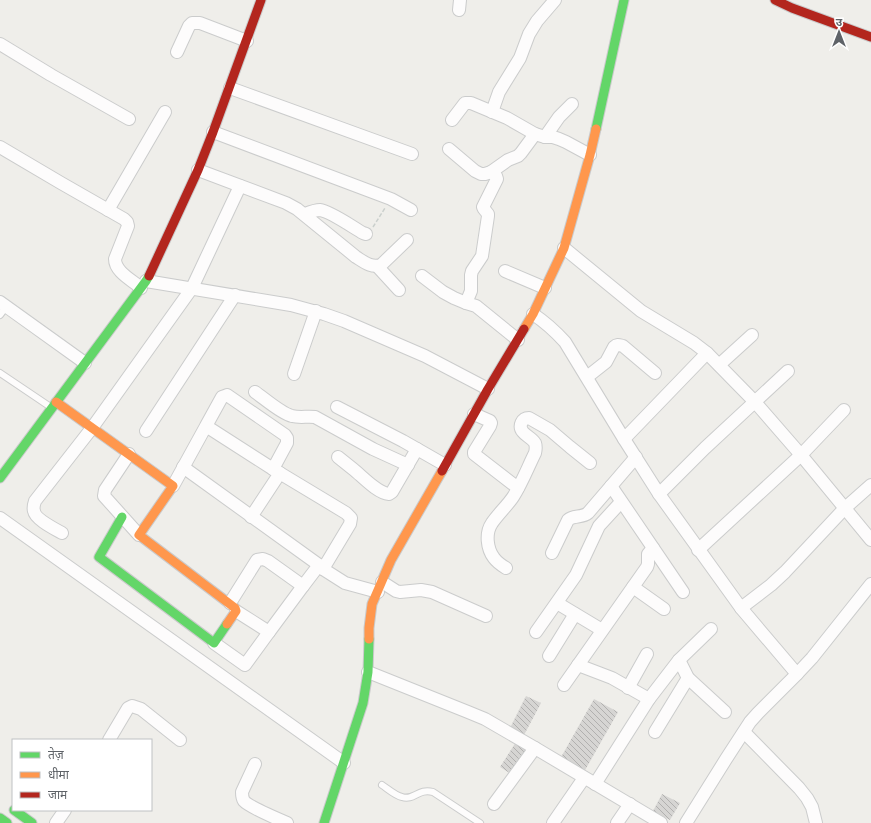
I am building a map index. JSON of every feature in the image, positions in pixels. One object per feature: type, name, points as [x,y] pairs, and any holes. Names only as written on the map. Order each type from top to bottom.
[{"type":"main road","points":[[0,478],[143,284],[198,170],[214,132],[261,0]]},
{"type":"main road","points":[[324,823],[363,703],[368,672],[369,628],[372,604],[391,560],[488,389],[533,314],[564,248],[590,155],[624,0]]},
{"type":"main road","points":[[775,0],[792,8],[871,37]]},
{"type":"main road","points":[[785,0],[792,8]]},
{"type":"main road","points":[[54,405],[92,428],[173,486],[138,535],[233,607],[214,643],[99,557],[122,517]]},
{"type":"main road","points":[[15,811],[32,823]]},
{"type":"main road","points":[[0,818],[7,823]]},
{"type":"street","points":[[492,112],[499,92],[520,58],[528,34],[555,0]]},
{"type":"street","points":[[177,52],[189,26],[192,23],[200,23],[247,41]]},
{"type":"street","points":[[0,44],[129,119]]},
{"type":"street","points":[[230,88],[412,154]]},
{"type":"street","points":[[452,120],[465,103],[471,103],[518,124],[540,136],[559,139],[590,155]]},
{"type":"street","points":[[449,149],[475,171],[481,174],[491,172],[508,160],[518,156],[572,104]]},
{"type":"street","points":[[108,210],[165,112]]},
{"type":"street","points":[[214,132],[391,199],[411,210]]},
{"type":"street","points":[[0,147],[61,184],[124,219],[128,226],[115,259],[115,264],[119,270],[143,284],[192,288],[291,305],[316,312],[344,321],[425,356],[488,389]]},
{"type":"street","points":[[198,170],[297,209],[366,264],[372,266],[381,265],[407,240]]},
{"type":"street","points":[[466,303],[472,291],[472,271],[480,260],[484,250],[488,214],[483,207],[497,179],[491,172]]},
{"type":"street","points":[[62,533],[36,516],[34,507],[36,501],[92,428],[192,288],[240,186]]},
{"type":"street","points":[[305,214],[320,210],[328,212],[366,234]]},
{"type":"street","points":[[564,248],[641,311],[708,353],[801,455],[871,540]]},
{"type":"street","points":[[377,266],[399,290]]},
{"type":"street","points":[[505,271],[545,288]]},
{"type":"street","points":[[422,276],[454,298],[476,306],[518,340]]},
{"type":"street","points":[[146,431],[235,295]]},
{"type":"street","points":[[2,308],[85,363]]},
{"type":"street","points":[[294,374],[316,312]]},
{"type":"street","points":[[533,314],[548,324],[564,342],[659,494],[681,523],[698,550],[741,608],[797,674]]},
{"type":"street","points":[[719,365],[752,335]]},
{"type":"street","points":[[587,377],[606,362],[616,345],[623,346],[655,373]]},
{"type":"street","points":[[624,439],[708,353]]},
{"type":"street","points":[[659,494],[788,371]]},
{"type":"street","points":[[256,392],[291,416],[314,417],[373,449],[408,465]]},
{"type":"street","points":[[173,486],[222,397],[227,396],[285,435],[287,438],[287,443],[277,471],[251,517]]},
{"type":"street","points":[[337,407],[445,465]]},
{"type":"street","points":[[698,550],[801,455],[844,410]]},
{"type":"street","points":[[474,414],[490,421],[491,423],[474,454],[518,488]]},
{"type":"street","points":[[506,568],[495,560],[489,546],[488,533],[492,522],[508,504],[518,488],[535,452],[536,447],[534,441],[522,432],[521,425],[524,419],[529,418],[550,430],[590,462]]},
{"type":"street","points":[[206,426],[346,513],[351,518],[350,524],[321,567],[302,586],[245,665],[214,643]]},
{"type":"street","points":[[338,457],[370,484],[389,494],[392,492],[417,449]]},
{"type":"street","points":[[129,454],[104,493],[104,496],[138,535]]},
{"type":"street","points":[[552,553],[568,520],[570,518],[582,516],[588,513],[636,457]]},
{"type":"street","points":[[183,467],[345,583],[380,587],[400,592],[421,590],[432,592],[486,616]]},
{"type":"street","points":[[611,486],[683,592]]},
{"type":"street","points":[[741,608],[771,585],[845,508],[869,490]]},
{"type":"street","points":[[536,632],[576,575],[599,526],[621,502]]},
{"type":"street","points":[[0,518],[344,762]]},
{"type":"street","points":[[564,685],[647,566],[648,554],[653,548]]},
{"type":"street","points":[[269,632],[233,607],[258,560],[263,559],[268,561],[302,586]]},
{"type":"street","points":[[688,822],[750,722],[822,646],[871,584]]},
{"type":"street","points":[[633,587],[664,609]]},
{"type":"street","points":[[557,603],[602,630]]},
{"type":"street","points":[[549,656],[575,614]]},
{"type":"street","points":[[595,784],[649,699],[679,660],[711,629]]},
{"type":"street","points":[[628,688],[648,654]]},
{"type":"street","points":[[679,660],[688,678],[725,712]]},
{"type":"street","points":[[578,665],[612,678],[649,699]]},
{"type":"street","points":[[368,672],[485,720],[661,823]]},
{"type":"street","points":[[655,732],[688,678]]},
{"type":"street","points":[[109,739],[128,708],[132,706],[141,709],[180,740]]},
{"type":"street","points":[[744,732],[807,798],[812,807],[816,823]]},
{"type":"street","points":[[494,804],[534,748]]},
{"type":"street","points":[[255,764],[242,792],[243,800],[250,806],[287,823]]},
{"type":"street","points":[[553,823],[584,778]]},
{"type":"street","points":[[617,823],[630,804]]},
{"type":"street","points":[[56,823],[64,811]]},
{"type":"lane","points":[[0,373],[54,405]]},
{"type":"lane","points":[[382,785],[402,797],[413,797],[424,791],[434,792],[480,823]]},
{"type":"path","points":[[366,234],[369,232],[391,199]]},
{"type":"building","points":[[526,696],[541,703],[524,735],[510,728]]},
{"type":"building","points":[[594,699],[618,712],[584,772],[560,759]]},
{"type":"building","points":[[516,742],[529,750],[513,775],[500,767]]},
{"type":"building","points":[[662,794],[680,803],[670,820],[653,811]]},
{"type":"traffic: fast","points":[[596,129],[624,0]]},
{"type":"traffic: fast","points":[[0,478],[149,276]]},
{"type":"traffic: fast","points":[[122,517],[99,557],[214,643],[227,624]]},
{"type":"traffic: fast","points":[[324,823],[363,703],[368,672],[369,639]]},
{"type":"traffic: fast","points":[[15,811],[32,823]]},
{"type":"traffic: fast","points":[[0,818],[7,823]]},
{"type":"traffic: slow","points":[[524,329],[533,314],[564,248],[596,129]]},
{"type":"traffic: slow","points":[[56,402],[173,486],[139,535],[235,608],[236,611],[227,624]]},
{"type":"traffic: slow","points":[[369,639],[372,604],[391,560],[442,471]]},
{"type":"traffic: jam","points":[[149,276],[198,170],[261,0]]},
{"type":"traffic: jam","points":[[775,0],[792,8],[871,37]]},
{"type":"traffic: jam","points":[[442,471],[524,329]]}]
